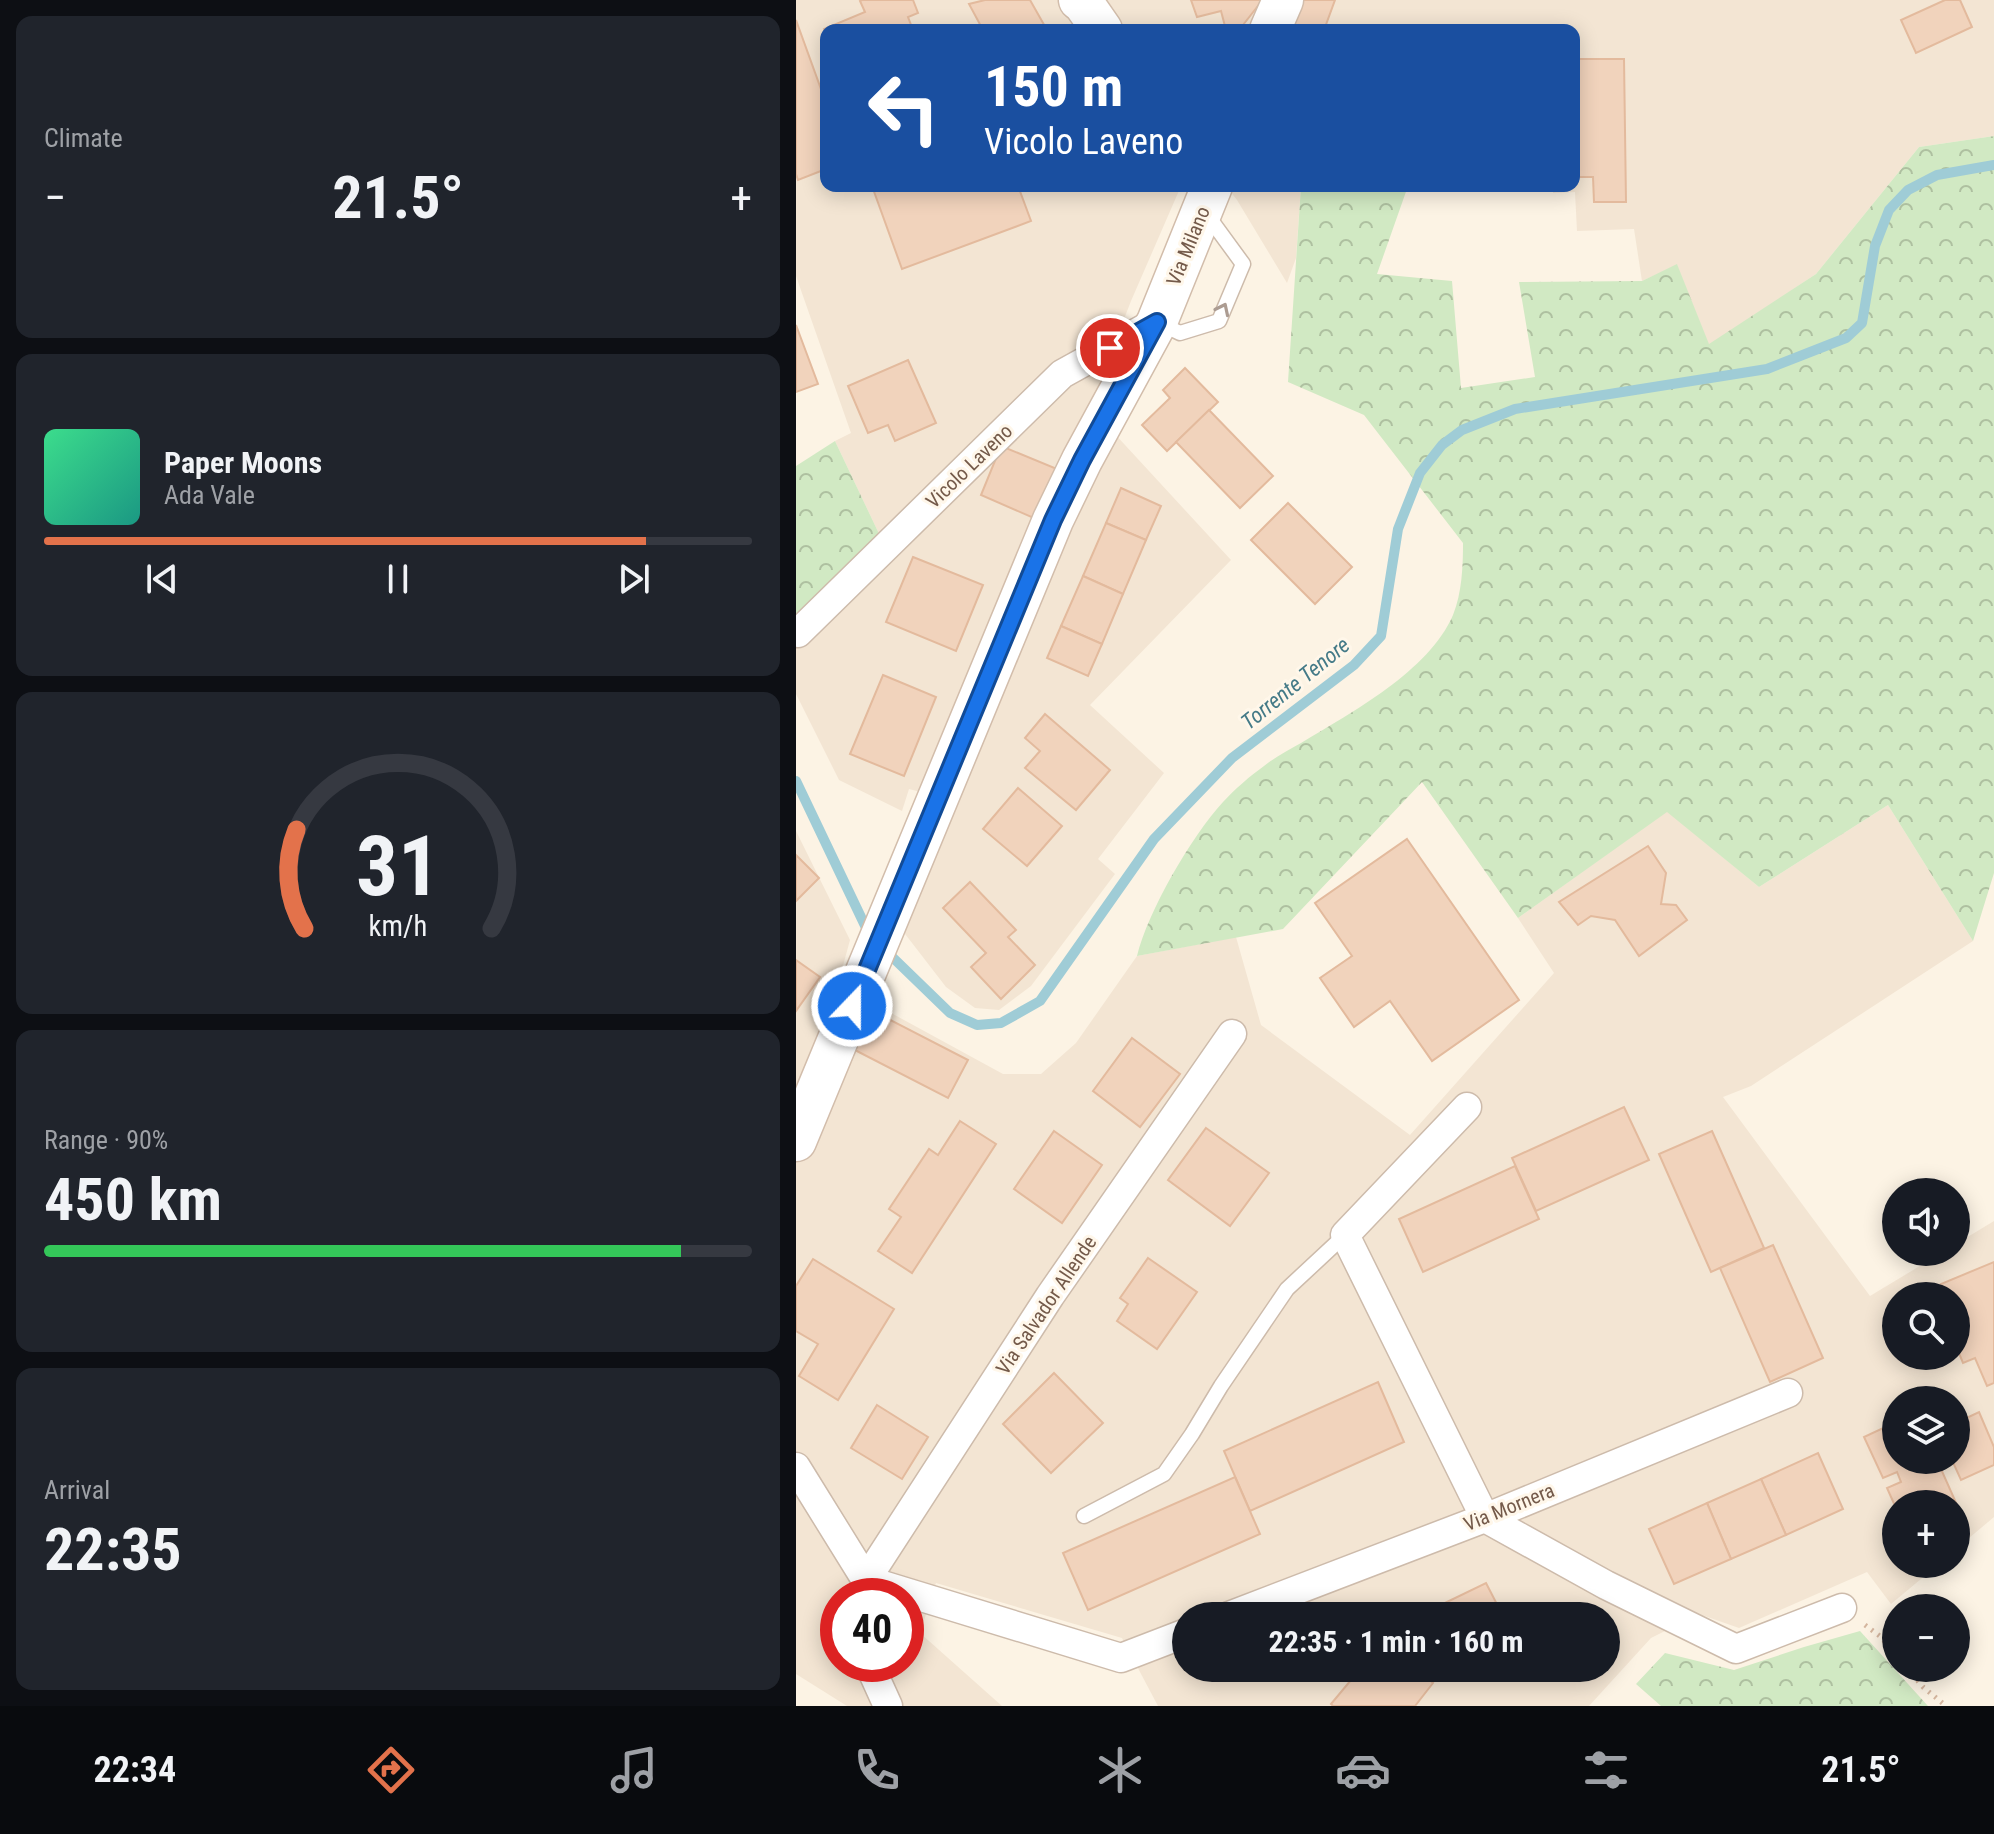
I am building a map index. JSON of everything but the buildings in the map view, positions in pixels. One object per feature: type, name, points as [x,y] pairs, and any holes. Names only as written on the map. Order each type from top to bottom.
[{"type":"street","points":[[1079,0],[1098,24]]},
{"type":"street","points":[[1273,24],[1283,0]]},
{"type":"street","name":"Via Milano","points":[[796,1141],[1053,520],[1157,322],[1208,198]]},
{"type":"street","name":"Vicolo Laveno","points":[[798,633],[1062,374],[1157,322]]},
{"type":"street","name":"Via Salvador Allende","points":[[870,1578],[1050,1296],[1232,1034]]},
{"type":"street","points":[[1467,1107],[1345,1235],[1485,1518],[1606,1585],[1736,1649],[1842,1608]]},
{"type":"street","name":"Via Mornera","points":[[1266,1602],[1485,1518],[1788,1393]]},
{"type":"street","points":[[796,1467],[858,1578]]},
{"type":"street","points":[[924,1604],[1121,1658],[1172,1638]]},
{"type":"street","points":[[877,1682],[888,1706]]},
{"type":"lane","points":[[1157,322],[1180,333],[1219,321],[1243,264],[1208,198]]},
{"type":"lane","points":[[1084,1516],[1164,1474],[1287,1289],[1345,1235]]},
{"type":"path","points":[[1842,1608],[1882,1638]]},
{"type":"path","points":[[1919,1682],[1946,1706]]},
{"type":"shaded area","points":[[796,0],[1994,0],[1994,136],[1919,147],[1816,274],[1709,345],[1677,265],[1642,281],[1634,229],[1577,231],[1575,192],[1580,192],[1580,24],[820,24],[820,192],[1178,192],[1090,407],[1231,560],[1090,705],[1164,773],[1098,859],[1115,874],[1031,986],[999,1010],[975,1008],[946,987],[902,930],[959,802],[909,789],[902,811],[839,780],[796,694],[796,621],[882,540],[835,441],[851,433],[796,276]]},
{"type":"shaded area","points":[[1231,192],[1301,192],[1296,258],[1287,283]]},
{"type":"shaded area","points":[[1888,805],[1973,941],[1751,1086],[1723,1097],[1870,1296],[1882,1289],[1882,1370],[1970,1370],[1970,1282],[1893,1282],[1920,1266],[1970,1266],[1970,1236],[1994,1221],[1994,1517],[1970,1537],[1970,1490],[1882,1490],[1882,1578],[1922,1578],[1903,1594],[1884,1594],[1867,1572],[1739,1628],[1699,1614],[1651,1638],[1620,1672],[1620,1602],[1172,1602],[1172,1682],[1611,1682],[1589,1706],[1158,1706],[1122,1638],[936,1583],[924,1620],[924,1578],[820,1578],[820,1682],[924,1682],[924,1637],[1002,1706],[847,1706],[796,1674],[796,831],[850,940],[838,984],[1003,1074],[1041,1074],[1076,1043],[1137,956],[1236,937],[1261,1025],[1410,1135],[1554,973],[1518,918],[1667,811],[1759,887]]},
{"type":"green space","points":[[1994,136],[1994,873],[1973,941],[1888,805],[1759,887],[1667,812],[1518,918],[1422,782],[1283,929],[1137,956],[1172,875],[1223,802],[1268,763],[1365,704],[1408,672],[1442,635],[1458,598],[1463,543],[1364,415],[1288,382],[1301,192],[1406,192],[1377,274],[1452,281],[1461,388],[1535,377],[1519,282],[1642,281],[1677,264],[1709,344],[1816,274],[1919,147]]},
{"type":"green space","points":[[835,441],[882,540],[796,621],[796,466]]},
{"type":"green space","points":[[1860,1631],[1882,1655],[1882,1682],[1906,1682],[1928,1706],[1661,1706],[1636,1684],[1665,1653],[1734,1670]]},
{"type":"waterway","name":"Torrente Tenore","points":[[886,951],[950,1013],[977,1025],[1001,1023],[1040,1001],[1154,839],[1232,758],[1354,665],[1381,636],[1398,529],[1420,473],[1442,445],[1462,430],[1515,409],[1767,369],[1846,338],[1862,323],[1875,246],[1889,210],[1908,190],[1937,175],[1994,165]]},
{"type":"waterway","name":"Torrente Tenore","points":[[796,781],[869,934]]},
{"type":"route","points":[[852,1006],[1053,520],[1157,322],[1110,348]]}]
